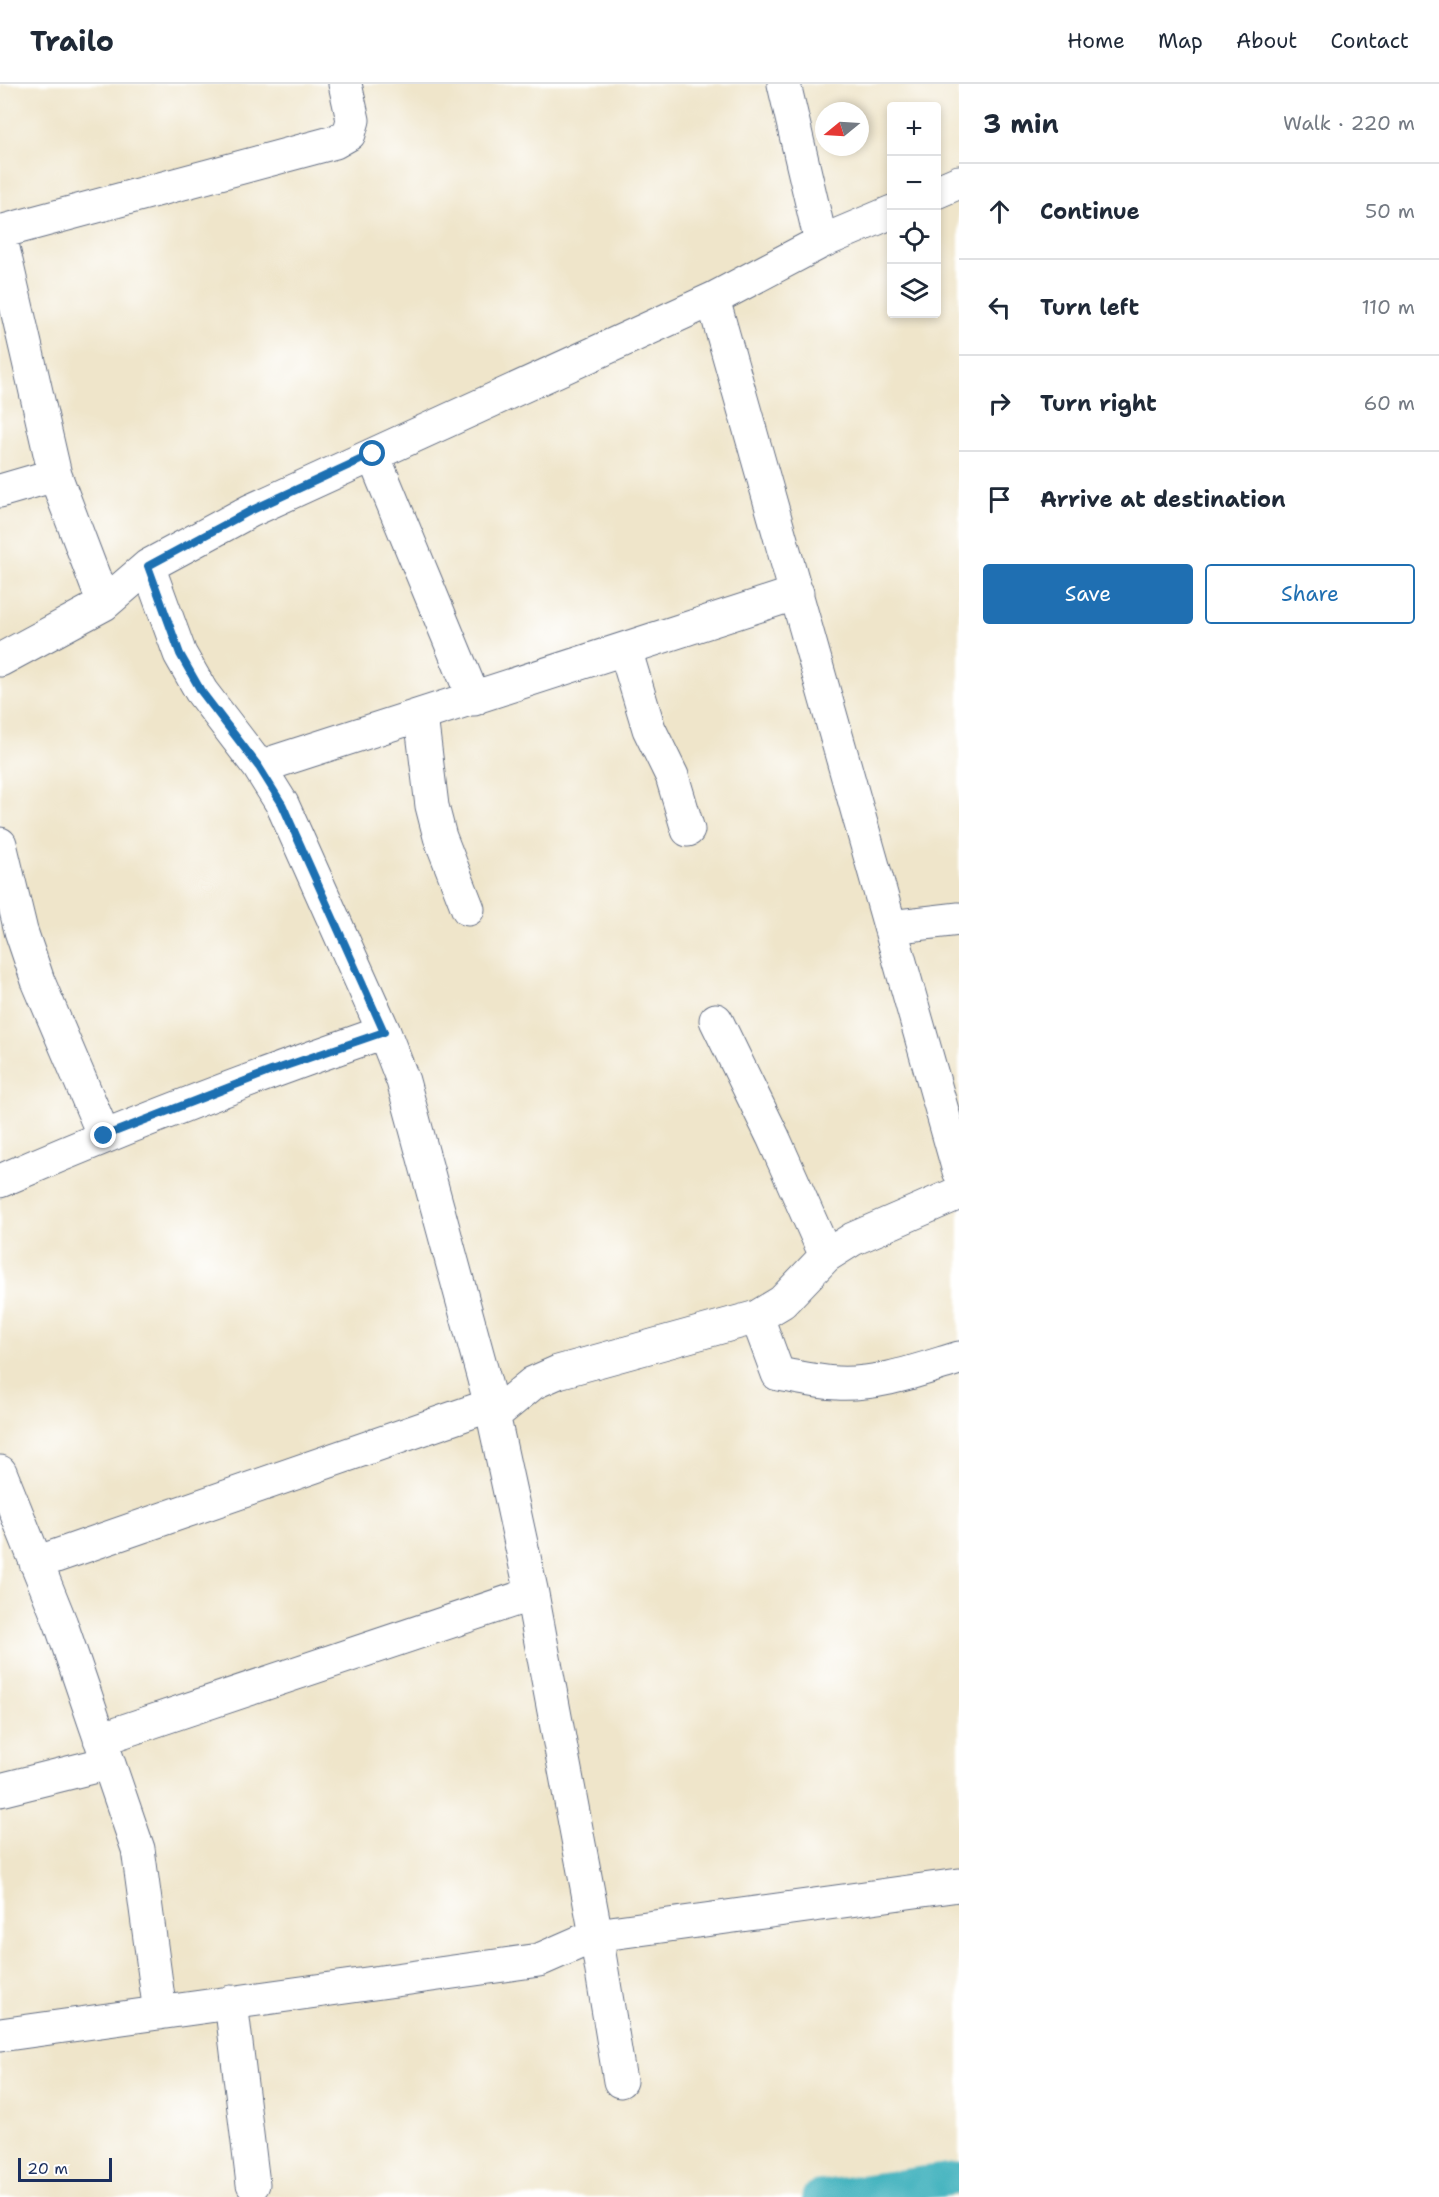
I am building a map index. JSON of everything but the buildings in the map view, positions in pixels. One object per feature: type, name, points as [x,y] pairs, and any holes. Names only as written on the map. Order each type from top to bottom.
[{"type":"street","points":[[104,604],[55,475],[0,233],[335,142],[349,134],[353,120],[345,84]]},
{"type":"street","points":[[784,84],[821,242]]},
{"type":"street","points":[[941,190],[959,182]]},
{"type":"street","points":[[0,660],[104,604],[148,566],[250,511],[713,299],[821,242],[887,214]]},
{"type":"street","points":[[713,299],[959,1171]]},
{"type":"street","points":[[373,454],[474,699]]},
{"type":"street","points":[[0,491],[55,475]]},
{"type":"street","points":[[148,566],[180,654],[201,691],[259,767],[282,804],[384,1032],[403,1081],[492,1410],[532,1594],[596,1935],[620,2081]]},
{"type":"street","points":[[259,767],[796,593]]},
{"type":"street","points":[[626,649],[649,729],[672,776],[688,830]]},
{"type":"street","points":[[421,716],[432,806],[440,837],[468,909]]},
{"type":"street","points":[[0,844],[21,931],[38,981],[104,1136]]},
{"type":"street","points":[[890,927],[959,919]]},
{"type":"street","points":[[716,1020],[773,1137],[826,1256]]},
{"type":"street","points":[[0,1181],[104,1136],[271,1071],[384,1032]]},
{"type":"street","points":[[36,1563],[492,1410],[533,1383],[558,1372],[757,1317],[782,1302],[826,1256],[853,1239],[959,1192]]},
{"type":"street","points":[[757,1317],[778,1374],[837,1383],[870,1382],[901,1376],[959,1358]]},
{"type":"street","points":[[3,1489],[61,1624],[138,1849],[160,2013]]},
{"type":"street","points":[[0,1790],[532,1594]]},
{"type":"street","points":[[0,2035],[539,1960],[596,1935],[959,1885]]},
{"type":"street","points":[[231,2002],[253,2184]]},
{"type":"waterway","points":[[818,2197],[959,2178]]},
{"type":"route","points":[[104,1136],[271,1071],[384,1032],[282,804],[259,767],[201,691],[180,654],[148,566],[250,511],[373,454]]}]
